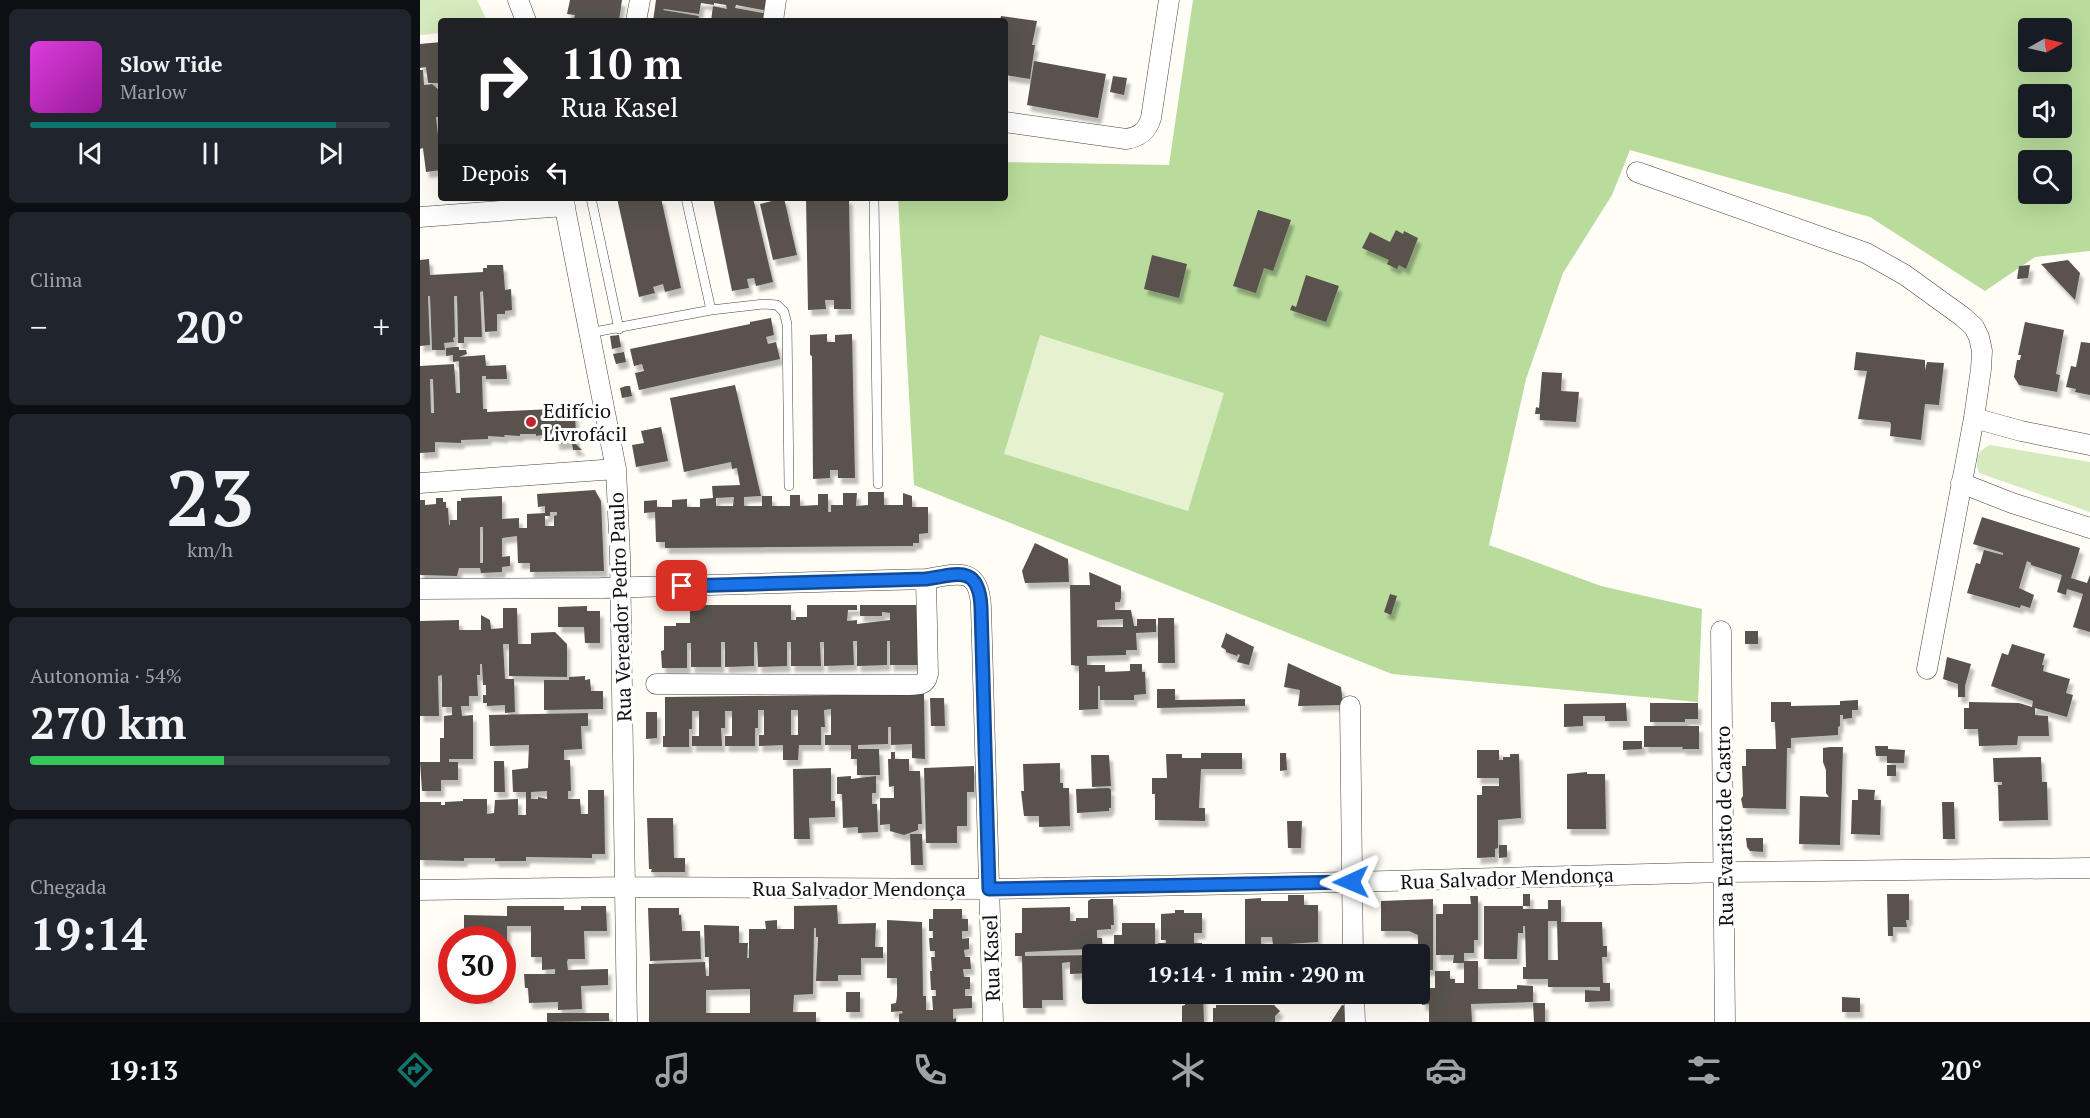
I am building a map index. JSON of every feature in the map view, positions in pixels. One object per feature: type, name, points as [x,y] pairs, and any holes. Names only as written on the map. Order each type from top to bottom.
[{"type":"street","points":[[518,0],[525,18]]},
{"type":"street","points":[[637,18],[640,0]]},
{"type":"street","points":[[773,18],[776,0]]},
{"type":"street","points":[[1008,122],[1126,139],[1144,133],[1151,118],[1169,0]]},
{"type":"street","points":[[1637,172],[1866,254],[1905,275],[1974,327],[1982,351],[1974,418],[1927,669]]},
{"type":"street","points":[[420,217],[564,202]]},
{"type":"street","name":"Rua Vereador Pedro Paulo","points":[[564,202],[616,469],[620,556],[627,1022]]},
{"type":"street","points":[[1974,418],[2021,431],[2090,445]]},
{"type":"street","points":[[420,483],[616,469]]},
{"type":"street","points":[[1961,483],[2090,528]]},
{"type":"street","name":"Rua Kasel","points":[[926,579],[958,574],[969,576],[976,582],[981,607],[993,1022]]},
{"type":"street","points":[[420,589],[620,588],[926,579],[928,674],[923,684],[656,684]]},
{"type":"street","name":"Rua Evaristo de Castro","points":[[1721,631],[1725,1022]]},
{"type":"street","points":[[1350,706],[1353,944]]},
{"type":"street","name":"Rua Salvador Mendonça","points":[[420,890],[625,887],[989,889],[1725,872],[2090,868]]},
{"type":"street","points":[[1354,1004],[1355,1022]]},
{"type":"lane","points":[[592,201],[619,328]]},
{"type":"lane","points":[[687,201],[711,310]]},
{"type":"lane","points":[[874,201],[878,484]]},
{"type":"lane","points":[[589,333],[711,310],[765,304],[777,305],[784,312],[787,324],[789,486]]},
{"type":"green space","points":[[420,0],[477,0],[486,18],[438,18],[438,33],[420,35]]},
{"type":"green space","points":[[1193,0],[2090,0],[2090,251],[2035,257],[1985,291],[1870,217],[1630,150],[1612,195],[1563,273],[1526,379],[1489,545],[1601,586],[1702,609],[1698,702],[1392,674],[914,485],[898,201],[1008,201],[1008,162],[1169,165]]},
{"type":"green space","points":[[1040,335],[1224,393],[1188,511],[1004,454]]},
{"type":"green space","points":[[1990,445],[2090,462],[2090,512],[1979,473],[1978,456]]},
{"type":"building","points":[[570,0],[622,0],[619,18],[574,18],[575,15],[567,14]]},
{"type":"building","points":[[656,0],[775,0],[774,12],[736,5],[735,8],[769,14],[768,18],[711,18],[713,6],[727,9],[726,5],[701,3],[699,14],[663,10],[699,16],[699,18],[653,18]]},
{"type":"building","points":[[1001,16],[1037,21],[1032,45],[1035,45],[1030,79],[1008,75],[1008,18],[1001,18]]},
{"type":"building","points":[[438,42],[438,83],[428,83],[426,67],[420,68],[420,44]]},
{"type":"building","points":[[1034,61],[1106,74],[1098,118],[1027,105]]},
{"type":"building","points":[[420,70],[423,70],[424,85],[432,84],[438,89],[438,117],[436,117],[438,170],[426,172],[423,148],[420,149]]},
{"type":"building","points":[[1113,76],[1127,78],[1124,95],[1110,92]]},
{"type":"building","points":[[618,201],[662,201],[681,288],[665,292],[663,284],[653,287],[655,293],[639,297]]},
{"type":"building","points":[[714,201],[754,201],[773,282],[756,286],[754,278],[747,279],[749,288],[732,291]]},
{"type":"building","points":[[785,201],[797,255],[773,260],[760,204]]},
{"type":"building","points":[[806,201],[849,201],[851,309],[834,309],[834,300],[825,300],[826,309],[808,310]]},
{"type":"building","points":[[1258,210],[1291,220],[1273,271],[1264,268],[1256,293],[1233,286]]},
{"type":"building","points":[[1396,230],[1418,238],[1406,269],[1399,265],[1397,269],[1387,264],[1389,260],[1362,248],[1370,232],[1390,242]]},
{"type":"building","points":[[1152,255],[1187,264],[1179,298],[1144,289]]},
{"type":"building","points":[[429,259],[430,275],[483,272],[483,268],[487,268],[487,265],[503,265],[505,290],[511,289],[512,310],[505,311],[505,314],[497,314],[497,331],[485,332],[483,291],[480,292],[482,337],[464,337],[464,343],[458,343],[457,296],[454,296],[454,342],[444,343],[445,350],[432,350],[430,296],[428,296],[430,345],[420,346],[420,260]]},
{"type":"building","points":[[2068,260],[2080,273],[2075,300],[2041,264]]},
{"type":"building","points":[[2030,265],[2028,278],[2017,279],[2019,266]]},
{"type":"building","points":[[1306,275],[1339,286],[1326,322],[1290,310],[1292,305],[1296,307]]},
{"type":"building","points":[[771,318],[774,335],[766,337],[768,344],[776,342],[780,359],[639,390],[635,373],[644,371],[642,364],[634,366],[630,349]]},
{"type":"building","points":[[2025,322],[2064,330],[2056,374],[2060,375],[2057,392],[2019,385],[2014,377],[2017,360],[2020,360],[2021,355],[2018,355]]},
{"type":"building","points":[[827,334],[827,342],[835,342],[835,335],[852,334],[855,478],[838,478],[838,470],[830,470],[830,478],[813,479],[810,335]]},
{"type":"building","points":[[619,335],[621,347],[612,349],[610,336]]},
{"type":"building","points":[[2081,342],[2090,343],[2090,395],[2075,392],[2076,389],[2066,387],[2071,366],[2076,367]]},
{"type":"building","points":[[459,347],[459,350],[466,350],[467,354],[459,357],[485,355],[486,366],[506,365],[507,379],[486,379],[486,376],[482,376],[483,409],[487,409],[487,412],[575,408],[576,444],[582,450],[573,450],[572,443],[556,444],[555,433],[536,436],[536,434],[520,434],[520,436],[504,435],[505,437],[488,436],[488,439],[461,440],[461,443],[435,442],[435,452],[420,453],[420,366],[454,364],[456,393],[460,393],[459,361],[453,362],[453,355],[446,356],[446,348]],"holes":[[[430,379],[433,379],[434,413],[431,413]]]},
{"type":"building","points":[[624,352],[626,362],[616,364],[613,354]]},
{"type":"building","points":[[1856,352],[1925,360],[1925,371],[1927,362],[1944,363],[1939,405],[1925,404],[1921,440],[1890,436],[1890,422],[1858,419],[1867,371],[1854,370]]},
{"type":"building","points":[[1542,372],[1562,373],[1561,391],[1579,392],[1576,422],[1540,420],[1540,414],[1535,414],[1536,407],[1539,408]]},
{"type":"building","points":[[735,385],[761,496],[744,497],[744,506],[762,506],[762,496],[772,496],[772,506],[790,506],[790,495],[800,495],[800,506],[818,505],[818,494],[828,494],[828,512],[831,512],[831,505],[843,505],[843,493],[857,493],[856,506],[868,505],[868,492],[884,492],[884,505],[903,505],[903,493],[912,496],[912,507],[928,507],[928,533],[919,534],[919,543],[913,543],[913,546],[665,548],[665,542],[656,542],[655,512],[644,513],[644,501],[657,500],[657,507],[672,507],[672,500],[687,499],[687,507],[700,507],[700,499],[713,498],[712,486],[740,485],[737,468],[732,469],[731,462],[684,472],[670,398]],"holes":[[[734,497],[733,506],[716,506],[716,498]]]},
{"type":"building","points":[[630,386],[632,396],[622,398],[620,388]]},
{"type":"building","points":[[661,427],[668,461],[636,467],[632,445],[644,443],[641,431]]},
{"type":"building","points":[[595,490],[601,501],[604,571],[530,572],[530,563],[518,563],[517,536],[502,538],[502,557],[510,556],[510,566],[502,567],[502,572],[481,573],[480,568],[459,568],[457,576],[420,575],[420,500],[425,500],[425,505],[436,504],[436,498],[443,498],[448,508],[450,525],[450,520],[457,520],[457,501],[461,501],[461,498],[502,496],[502,519],[519,518],[519,528],[527,528],[527,514],[545,513],[545,506],[538,507],[537,494]],"holes":[[[550,512],[557,512],[554,516],[554,526],[545,526],[545,516],[550,516]],[[480,527],[483,527],[483,563],[480,563]]]},
{"type":"building","points":[[1982,517],[2080,548],[2071,578],[2087,583],[2090,575],[2090,632],[2073,627],[2083,594],[2067,589],[2066,595],[2057,592],[2062,575],[2031,565],[2027,561],[2019,588],[2034,595],[2030,608],[2021,605],[2020,608],[1967,593],[1976,563],[1980,564],[1984,550],[2003,555],[2003,553],[1973,544]]},
{"type":"building","points":[[1035,543],[1068,559],[1069,582],[1025,583],[1022,571]]},
{"type":"building","points":[[1089,572],[1121,586],[1120,602],[1115,602],[1115,610],[1131,610],[1134,626],[1137,626],[1137,619],[1156,619],[1156,632],[1136,633],[1137,650],[1126,650],[1126,655],[1087,656],[1087,665],[1105,665],[1105,672],[1130,671],[1130,664],[1142,664],[1142,672],[1145,672],[1146,694],[1134,695],[1134,700],[1100,700],[1100,686],[1098,686],[1098,709],[1079,710],[1079,666],[1071,665],[1070,585],[1090,585]],"holes":[[[1123,619],[1123,627],[1097,627],[1097,620]]]},
{"type":"building","points":[[1390,594],[1397,596],[1391,615],[1384,612]]},
{"type":"building","points":[[690,605],[791,605],[791,620],[796,620],[796,617],[807,617],[807,605],[857,605],[857,610],[848,610],[847,621],[857,620],[857,624],[890,620],[890,613],[882,612],[882,616],[860,616],[860,605],[923,605],[920,665],[890,665],[890,641],[887,641],[887,665],[857,666],[857,641],[853,641],[854,665],[824,666],[824,642],[820,642],[821,666],[791,666],[791,642],[787,642],[787,666],[758,667],[757,642],[754,642],[754,666],[725,667],[725,642],[721,642],[721,667],[691,667],[691,643],[687,643],[687,668],[662,668],[661,651],[664,650],[664,626],[690,623]]},
{"type":"building","points":[[587,606],[587,611],[600,611],[600,643],[585,643],[584,627],[558,627],[558,607]]},
{"type":"building","points":[[503,608],[517,608],[518,644],[531,644],[531,633],[555,632],[567,644],[567,677],[509,676],[509,644],[503,644],[505,679],[514,679],[515,712],[505,713],[505,705],[487,706],[487,703],[483,703],[486,685],[483,685],[482,664],[480,664],[480,675],[477,675],[478,696],[469,696],[469,706],[461,706],[462,716],[473,715],[473,759],[449,759],[449,762],[458,762],[458,780],[441,780],[441,791],[422,791],[420,762],[440,762],[440,738],[444,738],[444,716],[452,715],[452,707],[442,707],[442,675],[438,676],[439,716],[420,716],[420,621],[459,620],[459,630],[481,630],[481,615],[490,620],[491,629],[503,628]]},
{"type":"building","points":[[1158,618],[1174,618],[1175,663],[1158,663]]},
{"type":"building","points":[[1745,631],[1758,631],[1758,644],[1745,644]]},
{"type":"building","points":[[1226,633],[1254,647],[1249,665],[1237,662],[1240,655],[1226,652],[1221,647]]},
{"type":"building","points":[[2012,644],[2045,654],[2043,671],[2070,679],[2066,693],[2073,695],[2067,717],[2035,708],[2035,715],[2048,716],[2049,736],[2018,736],[2017,745],[1979,746],[1978,729],[1964,729],[1964,708],[1969,708],[1969,702],[2019,703],[2032,707],[2033,701],[1991,686],[2002,653],[2008,655]]},
{"type":"building","points":[[1947,657],[1971,664],[1965,686],[1965,697],[1958,697],[1958,684],[1943,679]]},
{"type":"building","points":[[1288,663],[1341,687],[1343,705],[1298,706],[1300,690],[1284,687]]},
{"type":"building","points":[[585,676],[585,680],[590,679],[591,691],[603,691],[603,709],[544,710],[544,680],[569,680],[569,677]]},
{"type":"building","points":[[1157,689],[1175,689],[1175,700],[1245,699],[1245,706],[1157,708]]},
{"type":"building","points":[[924,694],[925,759],[912,758],[912,744],[891,745],[891,727],[888,727],[888,744],[858,745],[858,749],[879,749],[880,775],[857,775],[857,759],[851,759],[851,745],[825,745],[825,735],[831,735],[831,709],[824,710],[825,727],[821,727],[821,745],[799,745],[798,760],[783,760],[783,745],[759,746],[759,735],[764,735],[764,710],[758,710],[755,746],[725,746],[725,736],[732,736],[732,711],[725,711],[725,728],[721,728],[722,746],[692,746],[692,736],[699,736],[699,711],[692,711],[689,747],[663,747],[665,697]],"holes":[[[791,710],[798,710],[798,735],[791,735]]]},
{"type":"building","points":[[930,698],[944,698],[945,726],[931,726]]},
{"type":"building","points":[[1858,700],[1858,710],[1852,710],[1852,718],[1843,719],[1843,715],[1840,715],[1838,735],[1791,738],[1791,748],[1787,748],[1786,809],[1743,808],[1742,766],[1746,766],[1746,749],[1776,749],[1775,722],[1771,722],[1771,702],[1791,702],[1791,706],[1840,705],[1840,701]]},
{"type":"building","points":[[1626,703],[1627,721],[1605,721],[1605,716],[1583,716],[1583,726],[1564,727],[1564,704]]},
{"type":"building","points":[[1650,703],[1698,703],[1698,719],[1685,719],[1685,722],[1650,722]]},
{"type":"building","points":[[646,712],[657,712],[657,738],[646,739]]},
{"type":"building","points":[[588,713],[588,726],[581,726],[582,749],[564,750],[564,760],[570,760],[571,791],[568,791],[568,799],[580,799],[581,814],[588,814],[588,790],[604,790],[605,854],[592,854],[592,858],[526,857],[526,861],[495,861],[495,858],[464,858],[464,861],[420,860],[420,802],[441,802],[441,805],[445,805],[445,802],[463,801],[463,799],[487,799],[487,814],[494,813],[495,800],[518,799],[518,815],[526,815],[526,792],[513,792],[512,770],[528,768],[529,745],[490,746],[489,715]],"holes":[[[547,791],[547,799],[538,797],[538,799],[531,799],[531,792]]]},
{"type":"building","points":[[1644,726],[1699,726],[1699,749],[1644,747]]},
{"type":"building","points":[[1623,741],[1642,741],[1642,749],[1623,750]]},
{"type":"building","points":[[1875,746],[1905,750],[1904,763],[1887,763],[1887,756],[1876,756]]},
{"type":"building","points":[[1843,747],[1840,845],[1799,844],[1800,796],[1829,797],[1826,793],[1823,748]]},
{"type":"building","points":[[1477,750],[1499,750],[1499,760],[1503,760],[1503,757],[1510,757],[1510,754],[1519,754],[1521,818],[1498,820],[1498,848],[1495,849],[1495,857],[1477,858],[1477,795],[1482,795],[1482,786],[1499,786],[1499,778],[1477,778]]},
{"type":"building","points":[[891,752],[895,752],[895,759],[909,759],[909,771],[920,771],[922,824],[918,824],[918,830],[904,835],[890,831],[890,824],[880,825],[880,798],[894,798],[894,786],[889,787],[888,759],[891,759]]},
{"type":"building","points":[[1201,753],[1242,753],[1242,769],[1201,769],[1199,808],[1205,808],[1205,821],[1155,820],[1155,794],[1152,794],[1152,778],[1167,778],[1166,754],[1182,754],[1182,758],[1201,758]]},
{"type":"building","points":[[1280,753],[1286,753],[1287,770],[1280,771]]},
{"type":"building","points":[[1091,755],[1109,755],[1111,786],[1092,787]]},
{"type":"building","points":[[2041,757],[2042,782],[2047,782],[2048,820],[1999,821],[1998,785],[2002,785],[2002,782],[1994,782],[1993,758]]},
{"type":"building","points":[[494,761],[504,761],[505,792],[494,792]]},
{"type":"building","points":[[1060,763],[1060,783],[1063,783],[1063,788],[1069,788],[1070,826],[1039,827],[1039,816],[1024,816],[1021,791],[1024,791],[1023,764]]},
{"type":"building","points":[[1887,765],[1896,765],[1896,776],[1887,776]]},
{"type":"building","points":[[974,766],[974,792],[967,792],[967,826],[957,826],[957,843],[926,843],[924,768]]},
{"type":"building","points":[[831,768],[831,801],[835,801],[835,817],[809,818],[810,839],[794,839],[793,769]]},
{"type":"building","points":[[1587,772],[1587,774],[1605,774],[1606,829],[1567,829],[1567,774]]},
{"type":"building","points":[[851,776],[851,779],[876,776],[876,793],[872,793],[872,804],[877,804],[878,832],[858,833],[858,827],[843,828],[842,794],[837,794],[837,777]]},
{"type":"building","points":[[1109,788],[1111,808],[1109,811],[1077,813],[1076,789]]},
{"type":"building","points":[[1858,789],[1875,790],[1874,800],[1881,800],[1880,835],[1851,834],[1852,800],[1858,800]]},
{"type":"building","points":[[1942,802],[1954,802],[1955,839],[1943,839]]},
{"type":"building","points":[[647,818],[673,818],[674,858],[685,858],[685,872],[651,872]]},
{"type":"building","points":[[1287,821],[1302,821],[1301,848],[1288,848]]},
{"type":"building","points":[[910,834],[922,834],[923,865],[911,865]]},
{"type":"building","points":[[1746,838],[1763,838],[1763,852],[1750,851]]},
{"type":"building","points":[[1499,845],[1507,845],[1507,857],[1499,858]]},
{"type":"building","points":[[1523,894],[1530,894],[1530,906],[1523,906]]},
{"type":"building","points":[[1887,894],[1909,894],[1907,927],[1893,927],[1893,936],[1888,936]]},
{"type":"building","points":[[1288,895],[1304,895],[1304,905],[1318,905],[1318,942],[1273,944],[1272,937],[1261,937],[1261,944],[1245,944],[1245,899],[1288,901]]},
{"type":"building","points":[[1470,896],[1478,896],[1478,940],[1474,940],[1474,953],[1464,953],[1464,961],[1478,961],[1478,989],[1517,989],[1517,985],[1533,986],[1533,1002],[1471,1004],[1472,1022],[1429,1022],[1430,988],[1435,988],[1435,971],[1450,971],[1450,979],[1455,979],[1455,983],[1464,983],[1464,963],[1453,963],[1454,955],[1436,955],[1436,914],[1443,914],[1443,904],[1471,904]]},
{"type":"building","points":[[1113,899],[1114,925],[1111,925],[1111,929],[1097,930],[1097,938],[1102,938],[1102,944],[1082,944],[1082,949],[1025,952],[1025,956],[1082,955],[1082,973],[1070,974],[1070,962],[1062,963],[1063,1000],[1042,1000],[1042,1008],[1023,1008],[1022,956],[1015,956],[1015,933],[1022,933],[1022,908],[1070,907],[1070,921],[1076,921],[1076,918],[1088,918],[1088,901]]},
{"type":"building","points":[[1433,899],[1433,970],[1430,970],[1430,944],[1418,944],[1418,935],[1409,931],[1381,931],[1381,901]]},
{"type":"building","points":[[1548,900],[1561,900],[1561,922],[1602,922],[1603,946],[1607,946],[1607,957],[1602,957],[1603,983],[1610,983],[1610,1001],[1585,1002],[1585,990],[1600,991],[1600,987],[1548,987],[1548,979],[1523,979],[1523,967],[1526,967],[1525,926],[1523,926],[1523,933],[1518,933],[1517,959],[1484,959],[1484,906],[1523,906],[1523,909],[1548,909]],"holes":[[[1548,921],[1557,921],[1558,960],[1548,960]]]},
{"type":"building","points":[[837,905],[838,924],[876,923],[875,947],[883,947],[883,958],[861,958],[861,975],[838,975],[838,981],[816,981],[818,937],[816,937],[816,928],[814,928],[813,994],[794,995],[793,1012],[816,1012],[816,1022],[649,1022],[649,964],[705,962],[706,976],[709,976],[709,957],[705,957],[704,925],[739,926],[739,943],[748,943],[747,958],[749,958],[749,929],[766,929],[765,921],[777,920],[777,929],[794,929],[794,906]],"holes":[[[750,989],[750,1013],[706,1013],[706,990]]]},
{"type":"building","points":[[507,906],[564,906],[564,910],[581,910],[581,906],[606,906],[607,931],[584,931],[585,959],[568,959],[567,962],[568,970],[608,969],[608,985],[581,986],[582,1009],[558,1010],[558,1002],[529,1003],[524,974],[555,974],[555,969],[542,970],[542,957],[531,957],[531,926],[464,926],[464,915],[507,916]]},
{"type":"building","points":[[648,908],[679,908],[682,931],[700,931],[701,959],[650,961]]},
{"type":"building","points":[[933,909],[962,909],[962,919],[968,919],[968,931],[962,931],[962,939],[969,938],[969,949],[964,950],[965,957],[970,957],[971,969],[963,969],[964,977],[970,977],[970,989],[965,989],[965,996],[972,996],[972,1008],[953,1009],[953,1019],[956,1018],[956,1022],[899,1022],[899,1014],[903,1013],[902,1011],[891,1012],[891,1004],[896,1003],[897,978],[887,978],[887,920],[922,922],[923,996],[926,996],[926,1010],[933,1010],[932,996],[936,996],[936,990],[931,990],[930,971],[932,971],[931,957],[935,957],[935,951],[930,951],[929,938],[933,938],[933,931],[929,931],[929,919],[933,919]]},
{"type":"building","points":[[1175,910],[1184,910],[1184,913],[1202,913],[1202,933],[1194,933],[1194,943],[1202,944],[1158,944],[1166,943],[1166,940],[1161,940],[1161,914],[1175,913]]},
{"type":"building","points":[[1122,923],[1155,923],[1155,944],[1114,944],[1114,935],[1122,935]]},
{"type":"building","points":[[846,992],[860,992],[860,1012],[846,1012]]},
{"type":"building","points":[[1842,997],[1860,998],[1860,1012],[1842,1012]]},
{"type":"building","points":[[1533,1003],[1545,1003],[1545,1022],[1534,1022]]},
{"type":"building","points":[[1203,1004],[1204,1022],[1182,1022],[1182,1006]]},
{"type":"building","points":[[1216,1005],[1274,1005],[1280,1011],[1275,1016],[1275,1022],[1213,1022],[1213,1008],[1216,1008]]},
{"type":"building","points":[[1342,1005],[1346,1006],[1346,1022],[1331,1022]]},
{"type":"building","points":[[547,1013],[609,1013],[609,1021],[547,1022]]},
{"type":"place","name":"Edifício Livrofácil","points":[[531,422]]},
{"type":"route","points":[[682,586],[926,579],[958,574],[964,574],[973,579],[979,589],[981,607],[989,889],[1351,882]]}]
